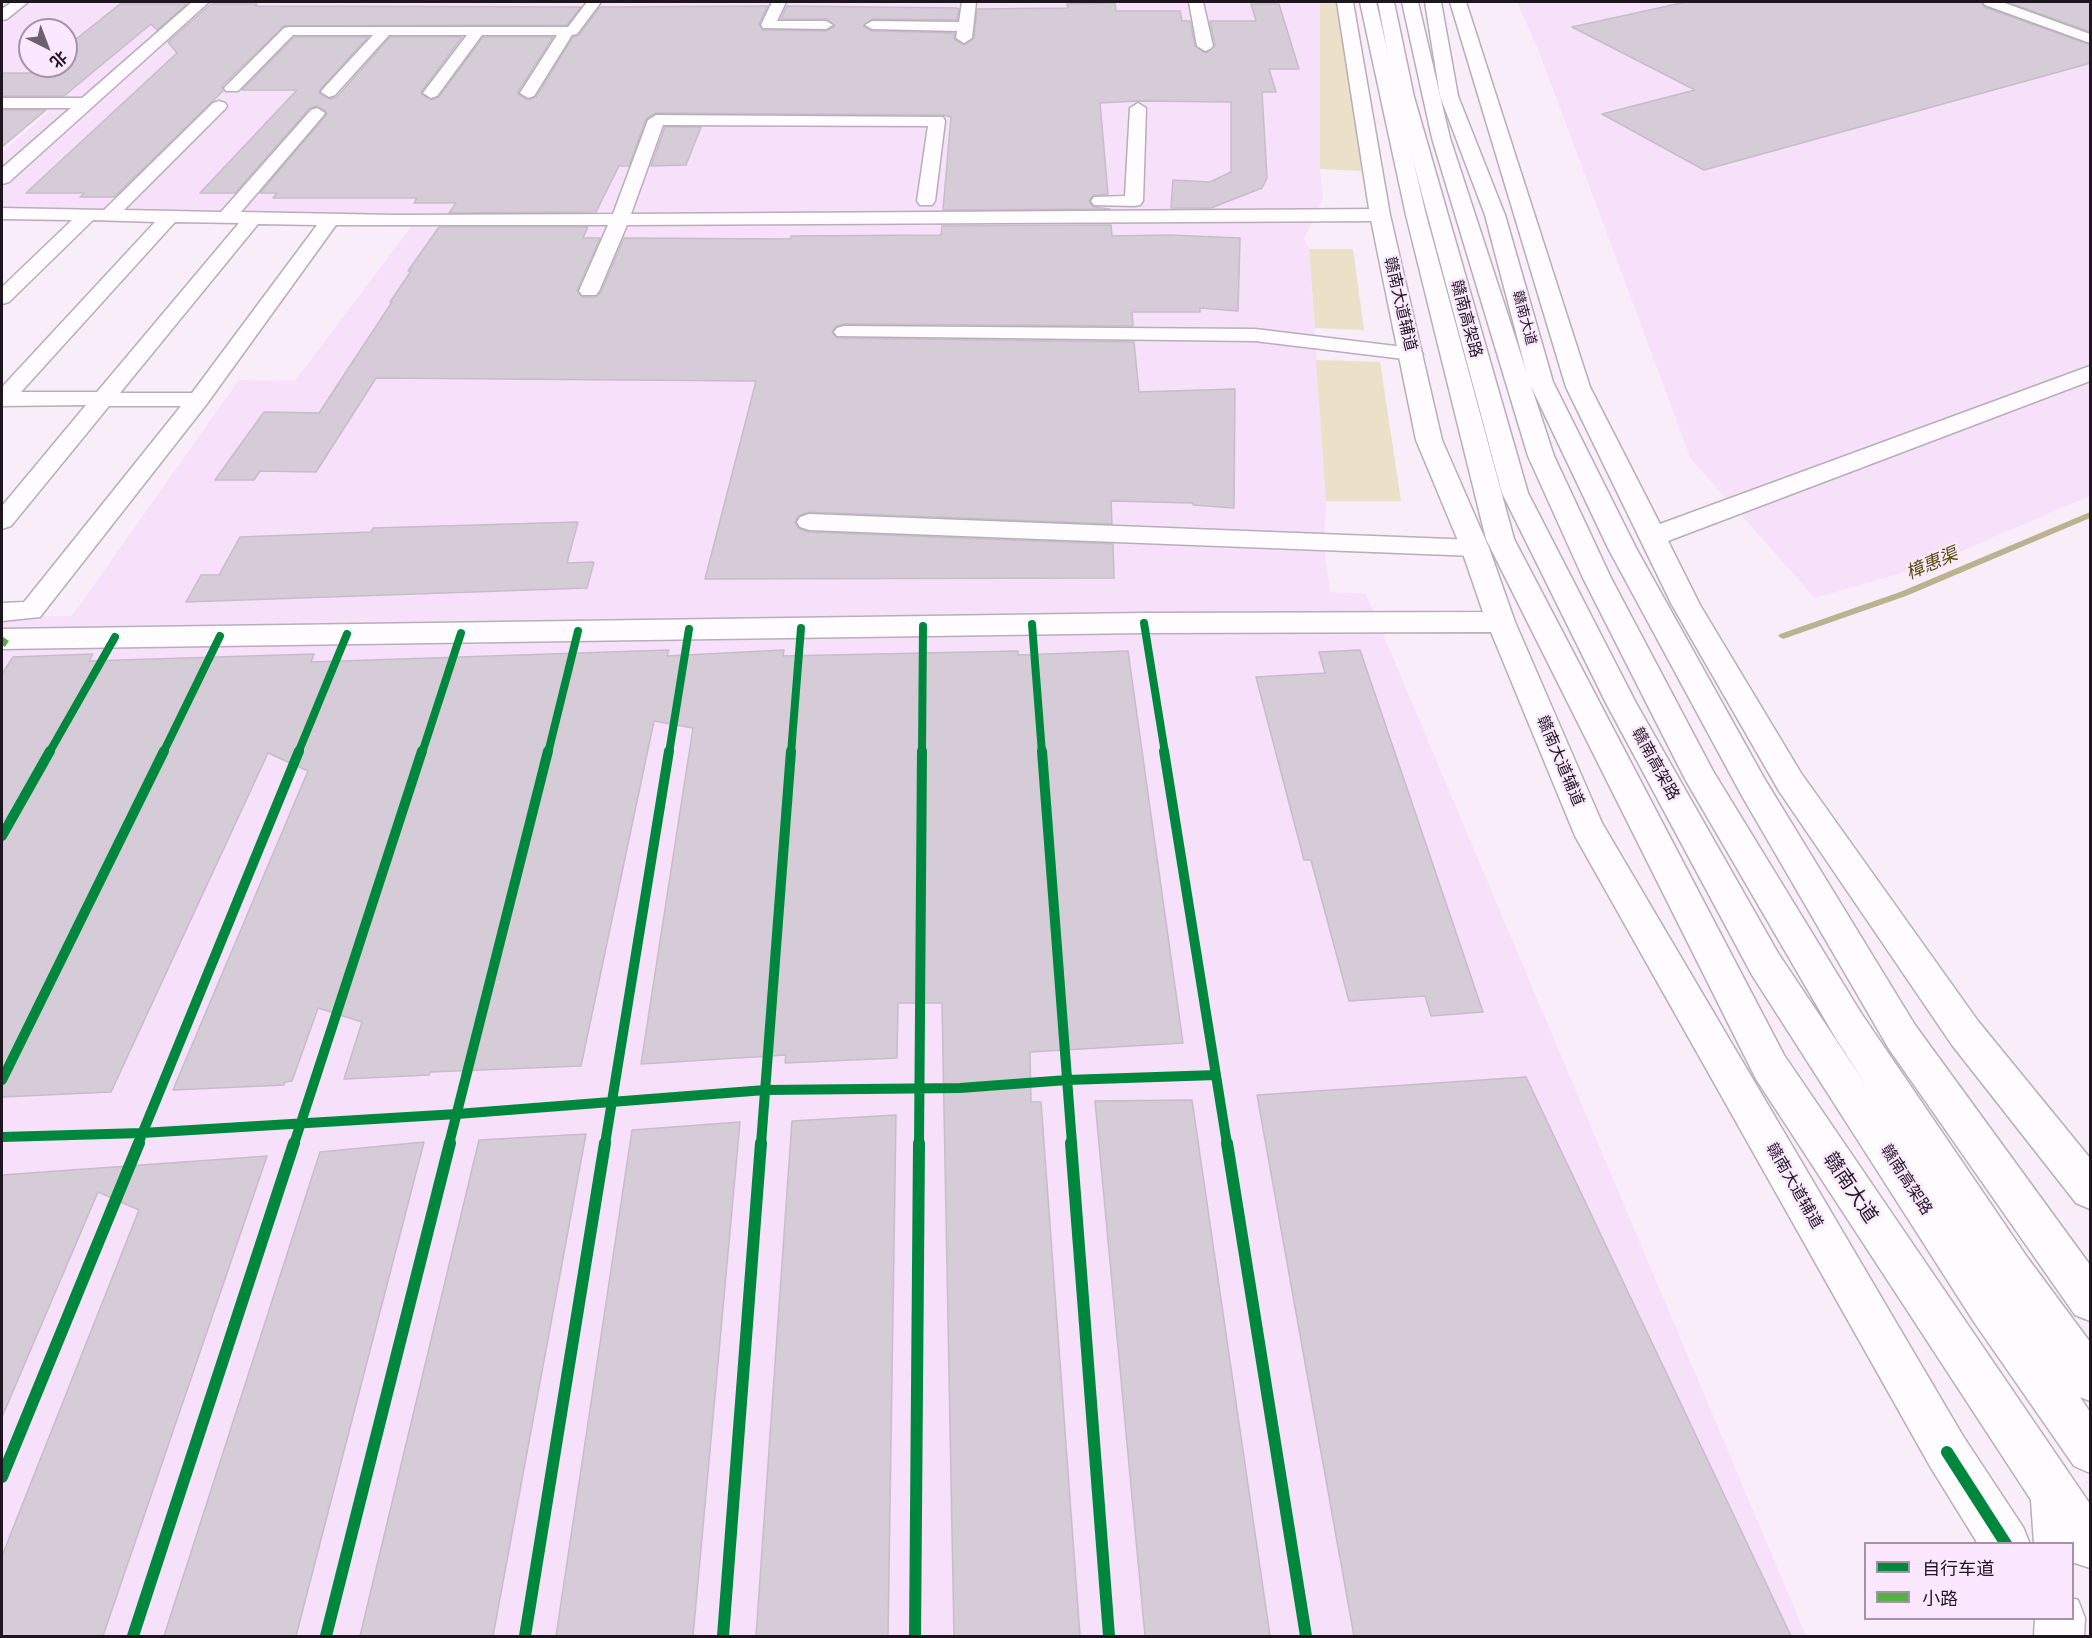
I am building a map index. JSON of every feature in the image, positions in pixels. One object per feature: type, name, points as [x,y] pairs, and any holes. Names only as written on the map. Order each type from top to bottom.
[{"type":"main road","points":[[3,175],[201,2]]},
{"type":"main road","name":"赣南大道辅道","points":[[1345,2],[1380,215],[1429,440],[1474,548],[1501,622],[1587,827],[1947,1452],[2005,1542]]},
{"type":"main road","name":"赣南大道","points":[[1368,2],[1418,226],[1500,539],[1770,1067],[2054,1493],[2091,1544]]},
{"type":"main road","name":"赣南高架路","points":[[1386,2],[1405,97],[1515,493],[1621,703],[1765,964],[1989,1307],[2091,1450]]},
{"type":"main road","name":"赣南高架路","points":[[1410,2],[1441,138],[1540,456],[1597,578],[1701,779],[1848,1024],[2012,1272],[2091,1379]]},
{"type":"main road","name":"赣南大道","points":[[1433,2],[1449,96],[1495,215],[1541,382],[1622,548],[1673,611]]},
{"type":"main road","points":[[1458,2],[1578,387],[1652,537],[1673,611],[1753,787],[1902,1037],[2091,1300]]},
{"type":"main road","points":[[1652,537],[2091,374]]},
{"type":"main road","points":[[1673,611],[1965,1033],[2091,1189]]},
{"type":"main road","points":[[2,639],[1144,623],[1501,622]]},
{"type":"main road","points":[[2054,1493],[2058,1542]]},
{"type":"street","points":[[2,16],[21,2]]},
{"type":"street","points":[[232,88],[289,31],[572,31],[594,2]]},
{"type":"street","points":[[779,2],[768,24],[826,25]]},
{"type":"street","points":[[872,25],[964,32],[969,2]]},
{"type":"street","points":[[1196,2],[1205,46]]},
{"type":"street","points":[[1990,2],[2091,39]]},
{"type":"street","points":[[329,92],[385,31]]},
{"type":"street","points":[[431,93],[478,31]]},
{"type":"street","points":[[528,93],[567,31]]},
{"type":"street","points":[[2,103],[84,103]]},
{"type":"street","points":[[108,216],[219,106]]},
{"type":"street","points":[[771,201],[1134,201],[1138,108]]},
{"type":"street","points":[[226,218],[317,113]]},
{"type":"street","points":[[589,291],[621,220],[656,120],[937,121],[926,201]]},
{"type":"street","points":[[628,201],[652,201]]},
{"type":"street","points":[[2,213],[330,220],[1380,215]]},
{"type":"street","points":[[2,298],[88,215]]},
{"type":"street","points":[[2,398],[169,217]]},
{"type":"street","points":[[2,521],[253,218]]},
{"type":"street","points":[[2,612],[32,611],[198,400],[330,220]]},
{"type":"street","points":[[844,332],[1256,335],[1412,354]]},
{"type":"street","points":[[2,398],[198,400]]},
{"type":"street","points":[[809,522],[1474,548]]},
{"type":"shaded area","points":[[2,2],[1320,2],[1320,169],[1323,198],[1304,239],[1309,249],[1326,501],[1324,547],[1330,592],[1366,594],[1806,1636],[2,1636],[2,617],[72,616],[239,380],[295,381],[411,227],[2,221],[2,153],[49,111],[2,111]]},
{"type":"shaded area","points":[[1320,2],[1338,2],[1362,171],[1320,169]]},
{"type":"shaded area","points":[[1517,2],[2090,2],[2090,496],[1929,565],[1815,598],[1691,459],[1538,49]]},
{"type":"shaded area","points":[[1309,249],[1353,249],[1364,330],[1315,328]]},
{"type":"shaded area","points":[[1316,360],[1380,362],[1401,501],[1326,501]]},
{"type":"building","points":[[1686,2],[1981,2],[1984,7],[2091,45],[2091,63],[1704,170],[1602,114],[1695,90],[1572,27]]},
{"type":"building","points":[[2007,2],[2091,2],[2091,32]]},
{"type":"building","points":[[1115,3],[1116,11],[1180,11],[1182,21],[1190,21],[1195,46],[1206,53],[1215,45],[1210,21],[1256,21],[1251,4],[1279,4],[1299,69],[1269,69],[1276,92],[1262,92],[1267,178],[1262,188],[1211,208],[1171,208],[1173,180],[1210,182],[1231,172],[1231,102],[1137,101],[1100,103],[1108,194],[1094,195],[1089,201],[1094,207],[1110,209],[943,210],[951,117],[943,115],[656,113],[646,119],[629,166],[619,166],[596,212],[449,213],[456,203],[414,203],[417,198],[273,198],[277,193],[260,193],[327,114],[326,111],[316,106],[309,109],[235,193],[200,193],[297,90],[242,90],[294,37],[368,37],[319,91],[320,94],[330,99],[337,97],[390,37],[462,37],[421,92],[422,95],[432,100],[439,97],[483,37],[553,37],[518,92],[519,95],[529,100],[536,97],[573,37],[579,35],[600,7],[768,6],[759,24],[763,30],[826,31],[835,26],[827,19],[781,19],[787,6],[956,8],[959,9],[957,20],[872,19],[863,26],[872,31],[954,33],[955,40],[965,45],[974,38],[977,9],[1068,8],[1067,4]]},
{"type":"building","points":[[120,4],[187,4],[157,30],[151,24],[64,96],[2,96],[2,73],[18,73],[18,78],[78,78],[78,37]]},
{"type":"building","points":[[211,4],[581,7],[567,25],[284,26],[222,86],[223,91],[114,197],[80,197],[85,193],[26,193],[177,53],[168,42]]},
{"type":"building","points":[[2,110],[46,110],[2,147]]},
{"type":"building","points":[[665,127],[701,127],[686,165],[651,166]]},
{"type":"building","points":[[1111,225],[1112,236],[1169,235],[1240,238],[1238,311],[1200,308],[1200,312],[1132,312],[1133,326],[844,324],[835,327],[832,333],[837,338],[1134,342],[1139,392],[1235,389],[1234,508],[1193,505],[1193,503],[1111,501],[1112,524],[809,512],[798,516],[795,523],[799,529],[809,532],[1113,544],[1114,578],[705,579],[756,381],[376,378],[316,472],[260,471],[254,480],[215,480],[264,412],[319,413],[411,271],[408,271],[439,227],[588,227],[583,238],[600,238],[577,290],[582,297],[596,297],[601,292],[624,238],[790,239],[791,236],[941,235],[942,226]]},
{"type":"building","points":[[578,522],[567,563],[594,562],[587,588],[186,602],[201,575],[219,575],[240,537],[371,532],[373,528]]},
{"type":"building","points":[[669,650],[667,656],[784,650],[783,656],[1018,651],[1018,655],[1128,651],[1183,1043],[1030,1052],[1031,1102],[1041,1102],[1080,1636],[954,1636],[942,1003],[898,1003],[897,1058],[785,1063],[786,1055],[641,1064],[693,728],[654,721],[581,1066],[430,1072],[429,1075],[344,1079],[362,1022],[318,1008],[292,1081],[285,1082],[284,1085],[173,1090],[308,771],[268,753],[111,1092],[2,1097],[2,674],[13,657],[93,654],[89,661],[314,654],[311,662]]},
{"type":"building","points":[[1360,650],[1483,1012],[1431,1016],[1425,996],[1349,1001],[1311,860],[1304,860],[1256,677],[1325,673],[1319,652]]},
{"type":"building","points":[[1526,1077],[1791,1636],[1354,1636],[1257,1095]]},
{"type":"building","points":[[1192,1100],[1270,1636],[1145,1636],[1095,1101]]},
{"type":"building","points":[[896,1115],[888,1636],[756,1636],[792,1121]]},
{"type":"building","points":[[740,1122],[693,1636],[556,1636],[632,1130]]},
{"type":"building","points":[[586,1134],[493,1636],[360,1636],[479,1140]]},
{"type":"building","points":[[424,1142],[296,1636],[164,1636],[320,1152]]},
{"type":"building","points":[[267,1156],[103,1636],[2,1636],[2,1556],[139,1210],[98,1192],[2,1417],[2,1175]]},
{"type":"waterway","name":"樟惠渠","points":[[1783,636],[1903,594],[2090,515]]},
{"type":"marked path","points":[[2,645],[6,639]]},
{"type":"cycle path","points":[[1144,623],[1306,1636]]},
{"type":"cycle path","points":[[1032,624],[1109,1636]]},
{"type":"cycle path","points":[[915,1636],[923,626]]},
{"type":"cycle path","points":[[723,1636],[801,628]]},
{"type":"cycle path","points":[[525,1636],[689,629]]},
{"type":"cycle path","points":[[326,1636],[578,631]]},
{"type":"cycle path","points":[[133,1636],[461,633]]},
{"type":"cycle path","points":[[2,1477],[347,634]]},
{"type":"cycle path","points":[[2,1080],[220,636]]},
{"type":"cycle path","points":[[2,836],[115,637]]},
{"type":"cycle path","points":[[2,1137],[142,1133],[457,1114],[765,1090],[960,1088],[1067,1080],[1216,1075]]},
{"type":"cycle path","points":[[1947,1452],[2005,1542]]}]
